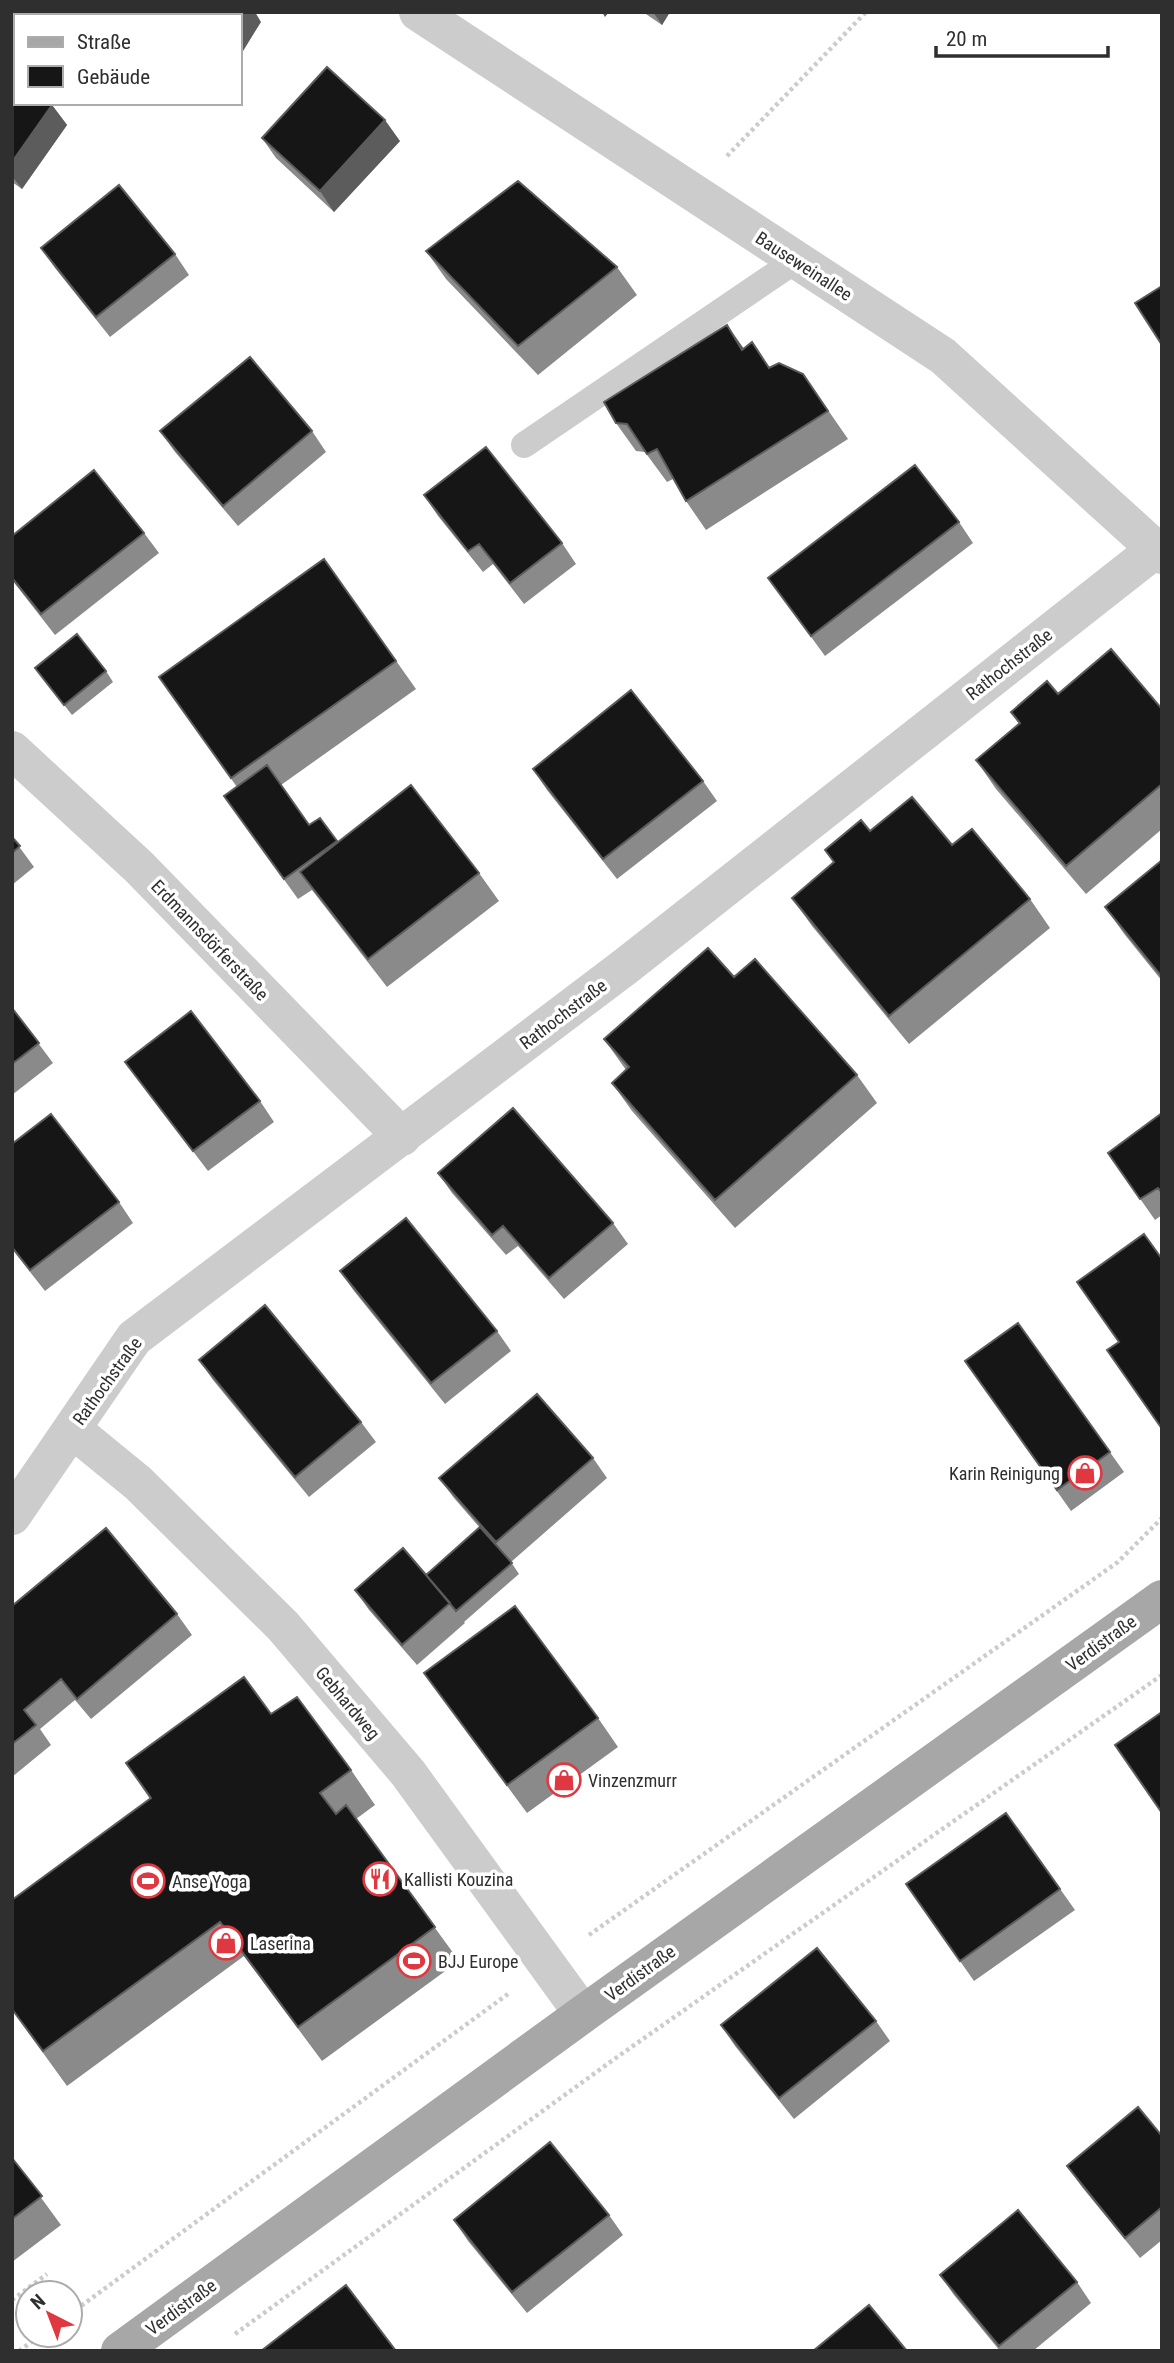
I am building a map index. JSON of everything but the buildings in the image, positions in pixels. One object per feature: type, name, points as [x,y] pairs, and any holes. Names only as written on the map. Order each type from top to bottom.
[{"type":"main road","name":"Verdistraße","points":[[120,2351],[583,2014],[1162,1599]]},
{"type":"street","name":"Bauseweinallee","points":[[418,12],[943,356],[1159,552]]},
{"type":"street","name":"Rathochstraße","points":[[12,1516],[134,1338],[637,957],[1159,552]]},
{"type":"street","name":"Erdmannsdörferstraße","points":[[12,750],[139,867],[401,1137]]},
{"type":"street","name":"Gebhardweg","points":[[72,1429],[138,1483],[283,1626],[408,1773],[583,2014]]},
{"type":"lane","points":[[524,445],[795,261]]},
{"type":"path","points":[[724,159],[866,12]]},
{"type":"path","points":[[84,2304],[547,1965],[1118,1562],[1162,1518]]},
{"type":"path","points":[[234,2335],[613,2060],[1162,1675]]},
{"type":"path","points":[[12,2300],[47,2274]]},
{"type":"place","name":"Karin Reinigung","points":[[1085,1473]]},
{"type":"place","name":"Vinzenzmurr","points":[[564,1780]]},
{"type":"place","name":"Kallisti Kouzina","points":[[380,1879]]},
{"type":"place","name":"Anse Yoga","points":[[148,1881]]},
{"type":"place","name":"Laserina","points":[[226,1943]]},
{"type":"place","name":"BJJ Europe","points":[[414,1961]]}]
